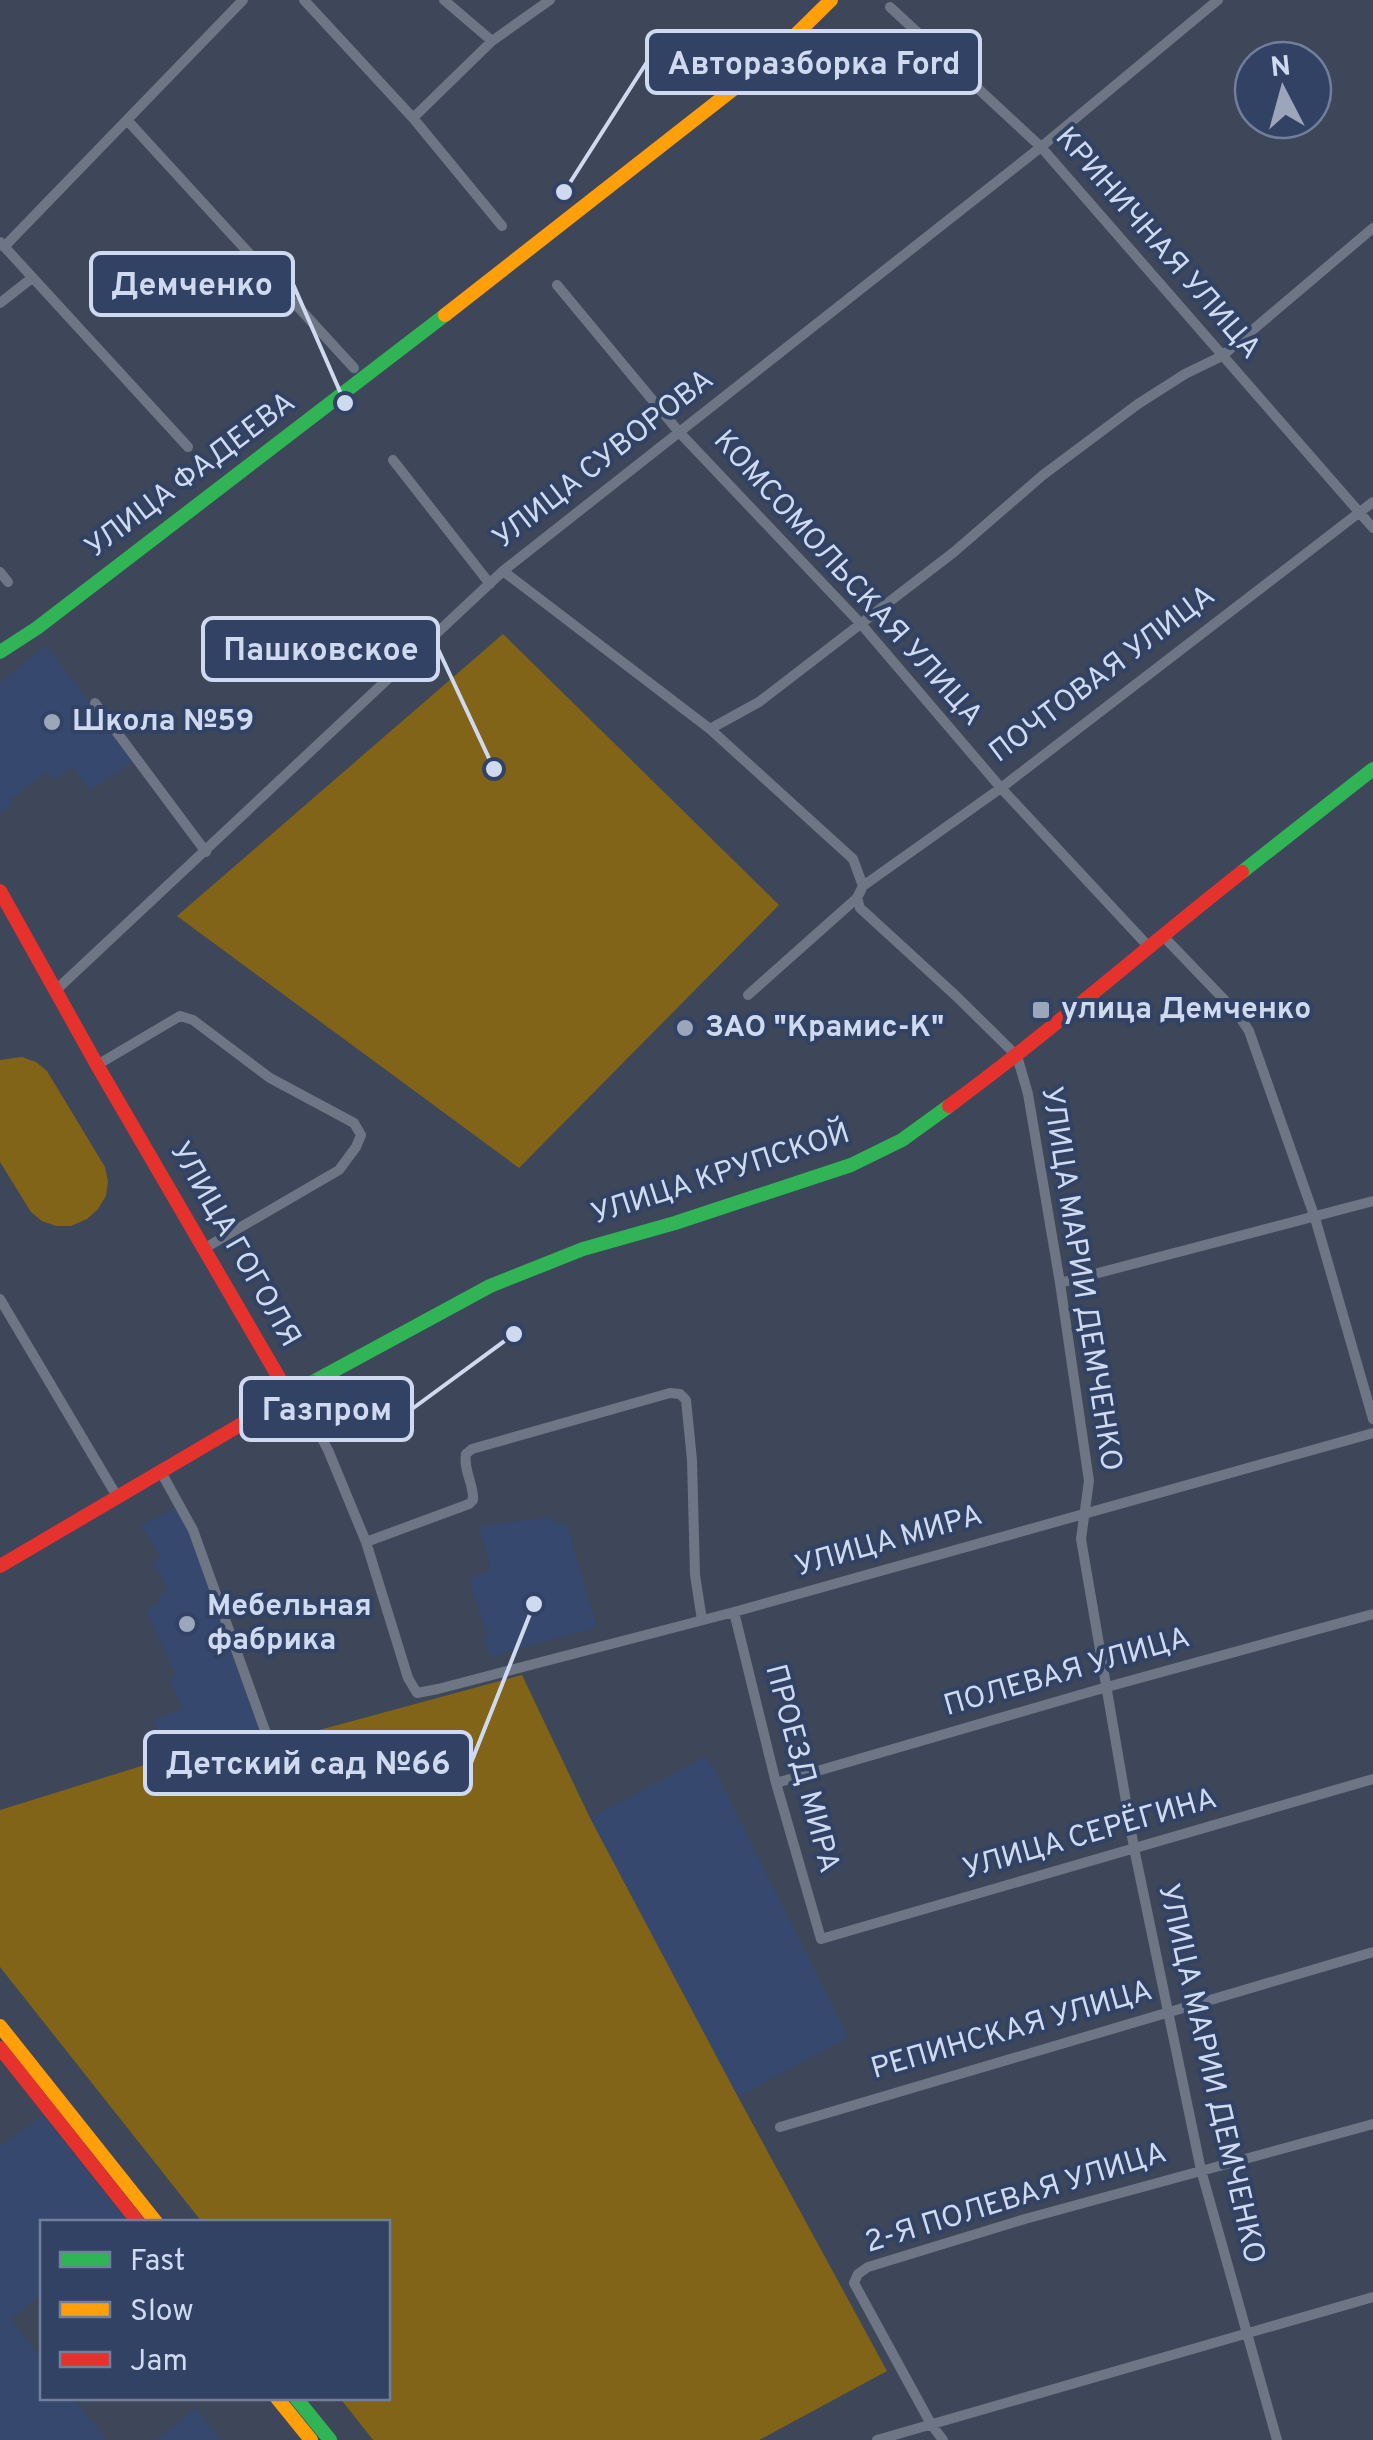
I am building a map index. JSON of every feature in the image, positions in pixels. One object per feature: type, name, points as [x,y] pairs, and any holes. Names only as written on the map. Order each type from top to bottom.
[{"type":"street","points":[[188,448],[2,244],[243,0]]},
{"type":"street","points":[[304,0],[413,118],[502,226]]},
{"type":"street","points":[[444,0],[492,40]]},
{"type":"street","points":[[413,118],[492,40],[550,0]]},
{"type":"street","name":"УЛИЦА ФАДЕЕВА","points":[[0,652],[37,628],[543,240],[768,62],[832,0]]},
{"type":"street","name":"УЛИЦА СУВОРОВА","points":[[55,991],[503,571],[1040,147],[1215,1]]},
{"type":"street","name":"КРИНИЧНАЯ УЛИЦА","points":[[890,7],[1040,147],[1373,528]]},
{"type":"street","points":[[127,120],[354,368]]},
{"type":"street","points":[[710,729],[760,702],[954,552],[1043,475],[1138,404],[1222,356],[1373,228]]},
{"type":"street","points":[[0,303],[32,278]]},
{"type":"street","name":"КОМСОМОЛЬСКАЯ УЛИЦА","points":[[557,285],[680,432],[861,624],[1001,788],[1148,946]]},
{"type":"street","points":[[393,460],[490,584]]},
{"type":"street","name":"ПОЧТОВАЯ УЛИЦА","points":[[863,886],[1001,788],[1373,502]]},
{"type":"street","points":[[503,571],[710,729],[852,860],[863,886],[857,898],[748,995]]},
{"type":"street","points":[[0,572],[8,582]]},
{"type":"street","points":[[95,703],[206,852]]},
{"type":"street","name":"УЛИЦА КРУПСКОЙ","points":[[289,1396],[490,1286],[583,1249],[852,1166],[902,1140],[1017,1056],[1148,946],[1373,769]]},
{"type":"street","name":"УЛИЦА ГОГОЛЯ","points":[[0,891],[289,1396],[314,1424],[328,1450],[366,1542],[408,1678],[417,1693]]},
{"type":"street","name":"УЛИЦА МАРИИ ДЕМЧЕНКО","points":[[857,898],[860,908],[1017,1056],[1028,1094],[1089,1483],[1081,1539],[1134,1848],[1201,2170],[1277,2440]]},
{"type":"street","points":[[1162,936],[1244,1022],[1315,1218],[1373,1419]]},
{"type":"street","points":[[97,1066],[180,1016],[193,1020],[270,1078],[354,1124],[361,1135],[339,1170],[204,1248]]},
{"type":"street","points":[[1060,1282],[1373,1201]]},
{"type":"street","points":[[0,1300],[118,1498]]},
{"type":"street","points":[[366,1542],[469,1504],[474,1494],[464,1463],[472,1449],[670,1393],[680,1394],[686,1400],[692,1460],[695,1576],[702,1620]]},
{"type":"street","points":[[0,1566],[289,1396]]},
{"type":"street","name":"УЛИЦА МИРА","points":[[417,1693],[734,1612],[1373,1432]]},
{"type":"street","points":[[162,1472],[193,1530],[268,1738]]},
{"type":"street","name":"ПРОЕЗД МИРА","points":[[734,1612],[820,1939]]},
{"type":"street","name":"ПОЛЕВАЯ УЛИЦА","points":[[776,1783],[1373,1614]]},
{"type":"street","name":"УЛИЦА СЕРЁГИНА","points":[[820,1939],[1373,1779]]},
{"type":"street","name":"РЕПИНСКАЯ УЛИЦА","points":[[780,2127],[1373,1952]]},
{"type":"street","points":[[0,2026],[154,2220]]},
{"type":"street","points":[[0,2048],[136,2220]]},
{"type":"street","name":"2-Я ПОЛЕВАЯ УЛИЦА","points":[[932,2424],[854,2283],[858,2274],[1025,2220],[1373,2124]]},
{"type":"street","points":[[877,2440],[1373,2297]]},
{"type":"street","points":[[279,2400],[311,2440]]},
{"type":"street","points":[[298,2400],[330,2440]]},
{"type":"street","points":[[932,2424],[944,2440]]},
{"type":"shaded area","points":[[503,634],[779,905],[519,1168],[177,916]]},
{"type":"shaded area","name":"Школа №59","points":[[46,645],[133,761],[90,790],[72,767],[54,780],[46,772],[10,800],[13,804],[0,814],[0,683]]},
{"type":"shaded area","points":[[22,1057],[47,1071],[105,1167],[106,1196],[87,1219],[71,1226],[56,1226],[31,1212],[0,1162],[0,1060]]},
{"type":"shaded area","points":[[178,1507],[264,1745],[156,1779],[147,1756],[153,1754],[150,1745],[161,1741],[153,1720],[183,1709],[169,1679],[176,1675],[146,1611],[161,1602],[158,1596],[168,1590],[151,1563],[161,1558],[141,1525]]},
{"type":"shaded area","points":[[550,1517],[557,1524],[566,1523],[597,1627],[490,1657],[484,1638],[488,1635],[469,1581],[491,1571],[479,1526]]},
{"type":"shaded area","points":[[522,1675],[590,1818],[887,2371],[759,2440],[373,2440],[342,2400],[390,2400],[390,2220],[200,2220],[0,1967],[0,1810],[151,1763],[157,1779],[264,1745]]},
{"type":"shaded area","points":[[705,1757],[848,2037],[738,2097],[590,1818]]},
{"type":"shaded area","points":[[43,2115],[126,2220],[40,2220],[40,2296],[11,2319],[40,2356],[40,2400],[75,2400],[107,2440],[0,2440],[0,2146]]},
{"type":"shaded area","points":[[196,2408],[221,2440],[156,2440]]},
{"type":"traffic: fast","points":[[0,652],[37,628],[445,315]]},
{"type":"traffic: fast","points":[[1242,872],[1373,769]]},
{"type":"traffic: fast","points":[[313,1382],[490,1286],[583,1249],[851,1165],[902,1140],[949,1106]]},
{"type":"traffic: fast","points":[[298,2400],[330,2440]]},
{"type":"traffic: slow","points":[[445,315],[768,62],[831,0]]},
{"type":"traffic: slow","points":[[0,2026],[154,2220]]},
{"type":"traffic: slow","points":[[279,2400],[311,2440]]},
{"type":"traffic: jam","points":[[949,1106],[1242,872]]},
{"type":"traffic: jam","points":[[0,891],[289,1395]]},
{"type":"traffic: jam","points":[[0,1566],[313,1382]]},
{"type":"traffic: jam","points":[[0,2048],[136,2220]]},
{"type":"place","name":"Авторазборка Ford","points":[[564,192]]},
{"type":"place","name":"Демченко","points":[[345,403]]},
{"type":"place","name":"Школа №59","points":[[52,722]]},
{"type":"place","name":"Пашковское","points":[[494,769]]},
{"type":"place","name":"улица Демченко","points":[[1041,1010]]},
{"type":"place","name":"ЗАО \"Крамис-К\"","points":[[685,1028]]},
{"type":"place","name":"Газпром","points":[[514,1334]]},
{"type":"place","name":"Детский сад №66","points":[[534,1604]]},
{"type":"place","name":"Мебельная фабрика","points":[[187,1624]]}]
